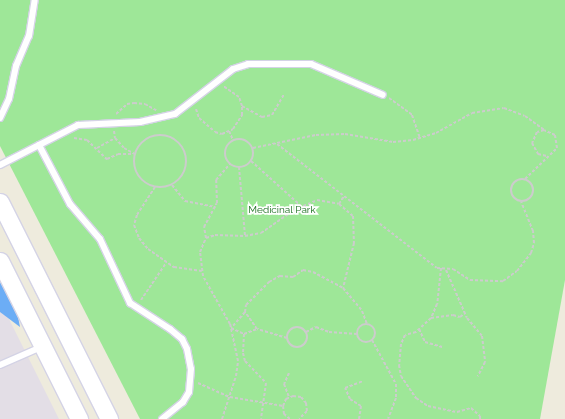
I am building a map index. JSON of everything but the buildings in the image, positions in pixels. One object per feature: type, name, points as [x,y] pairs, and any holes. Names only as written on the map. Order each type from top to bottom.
[{"type":"street","points":[[0,202],[109,419]]},
{"type":"street","points":[[0,261],[41,347],[79,419]]},
{"type":"lane","points":[[0,118],[9,99],[16,66],[29,36],[35,0]]},
{"type":"lane","points":[[0,165],[78,125],[112,124],[165,117],[175,114],[233,69],[248,64],[311,64],[383,95]]},
{"type":"lane","points":[[39,145],[70,204],[100,239],[125,296],[136,308],[170,329],[182,339],[187,349],[192,380],[183,402],[162,419]]},
{"type":"lane","points":[[0,366],[41,347]]},
{"type":"path","points":[[201,94],[196,108],[199,118],[215,132],[222,134],[229,131],[239,122],[242,106],[239,97],[230,89],[214,83]]},
{"type":"path","points":[[242,106],[262,117],[272,115],[284,94]]},
{"type":"path","points":[[383,95],[412,115],[420,138]]},
{"type":"path","points":[[135,154],[124,148],[115,138],[112,124],[113,119],[127,104],[145,104],[165,117]]},
{"type":"path","points":[[230,164],[225,151],[233,140],[242,139],[253,148],[277,144],[316,134],[345,134],[393,142],[420,138],[436,133],[472,113],[504,108],[525,116],[544,130],[555,135],[558,143],[554,152],[546,156],[525,179]]},
{"type":"path","points":[[544,130],[537,132],[532,143],[538,154],[546,156]]},
{"type":"path","points":[[229,131],[233,140]]},
{"type":"path","points":[[152,136],[169,136],[177,141],[184,151],[186,164],[181,176],[172,184],[155,187],[147,184],[136,171],[135,154],[138,146],[152,136]]},
{"type":"path","points":[[70,139],[77,137],[87,140],[107,159],[118,154],[135,154]]},
{"type":"path","points":[[97,148],[115,138]]},
{"type":"path","points":[[277,144],[437,268],[446,270],[452,269],[470,280],[485,282],[503,281],[517,271],[531,252],[534,243],[533,231],[521,201],[512,194],[511,187],[518,179],[525,179],[533,186],[533,193],[528,199],[521,201]]},
{"type":"path","points":[[251,161],[253,148]]},
{"type":"path","points":[[230,164],[239,167],[251,161]]},
{"type":"path","points":[[251,161],[301,206]]},
{"type":"path","points":[[222,419],[230,397],[238,361],[231,328],[223,306],[210,290],[202,271],[200,252],[206,238],[204,227],[217,203],[216,180],[230,164]]},
{"type":"path","points":[[239,167],[245,236]]},
{"type":"path","points":[[172,184],[186,201],[215,207]]},
{"type":"path","points":[[155,187],[137,215],[134,225],[148,249],[166,262],[174,267],[202,271]]},
{"type":"path","points":[[338,204],[344,196]]},
{"type":"path","points":[[206,238],[215,236],[245,236],[274,225],[301,206],[317,200],[338,204],[353,216],[354,243],[343,288]]},
{"type":"path","points":[[136,308],[166,262]]},
{"type":"path","points":[[441,268],[437,304],[431,318],[419,329],[405,335],[401,344],[399,365],[408,388],[416,398],[428,406],[457,412],[471,408],[480,416],[480,419]]},
{"type":"path","points":[[257,329],[246,312],[246,305],[269,282],[280,276],[293,277],[303,270],[313,272],[343,288],[362,311],[367,324],[374,329],[372,340],[396,384],[396,398],[388,419]]},
{"type":"path","points":[[446,270],[465,313],[482,336],[485,362],[478,376]]},
{"type":"path","points":[[231,328],[246,312]]},
{"type":"path","points":[[431,318],[453,315],[460,317],[465,313]]},
{"type":"path","points":[[357,334],[361,326],[367,324]]},
{"type":"path","points":[[294,327],[301,327],[306,332],[307,342],[299,348],[289,344],[287,338],[289,331],[294,327]]},
{"type":"path","points":[[306,332],[316,327],[329,332],[357,334],[364,342],[372,340]]},
{"type":"path","points":[[231,328],[244,334],[257,329],[287,338]]},
{"type":"path","points":[[419,329],[425,342],[442,347]]},
{"type":"path","points":[[244,334],[243,353],[245,361],[266,383],[261,419]]},
{"type":"path","points":[[289,373],[284,384],[289,397]]},
{"type":"path","points":[[192,380],[230,397],[262,404],[283,406]]},
{"type":"path","points":[[359,419],[361,406],[350,399],[346,388],[363,381]]},
{"type":"path","points":[[290,419],[286,418],[283,406],[289,397],[297,396],[306,403],[306,411],[299,419]]},
{"type":"shaded area","points":[[0,301],[59,419],[0,419]]},
{"type":"green space","name":"Medicinal Park","points":[[0,0],[565,0],[565,280],[540,419],[140,419],[0,146]]},
{"type":"water","points":[[0,273],[12,287],[20,327],[0,312]]}]
